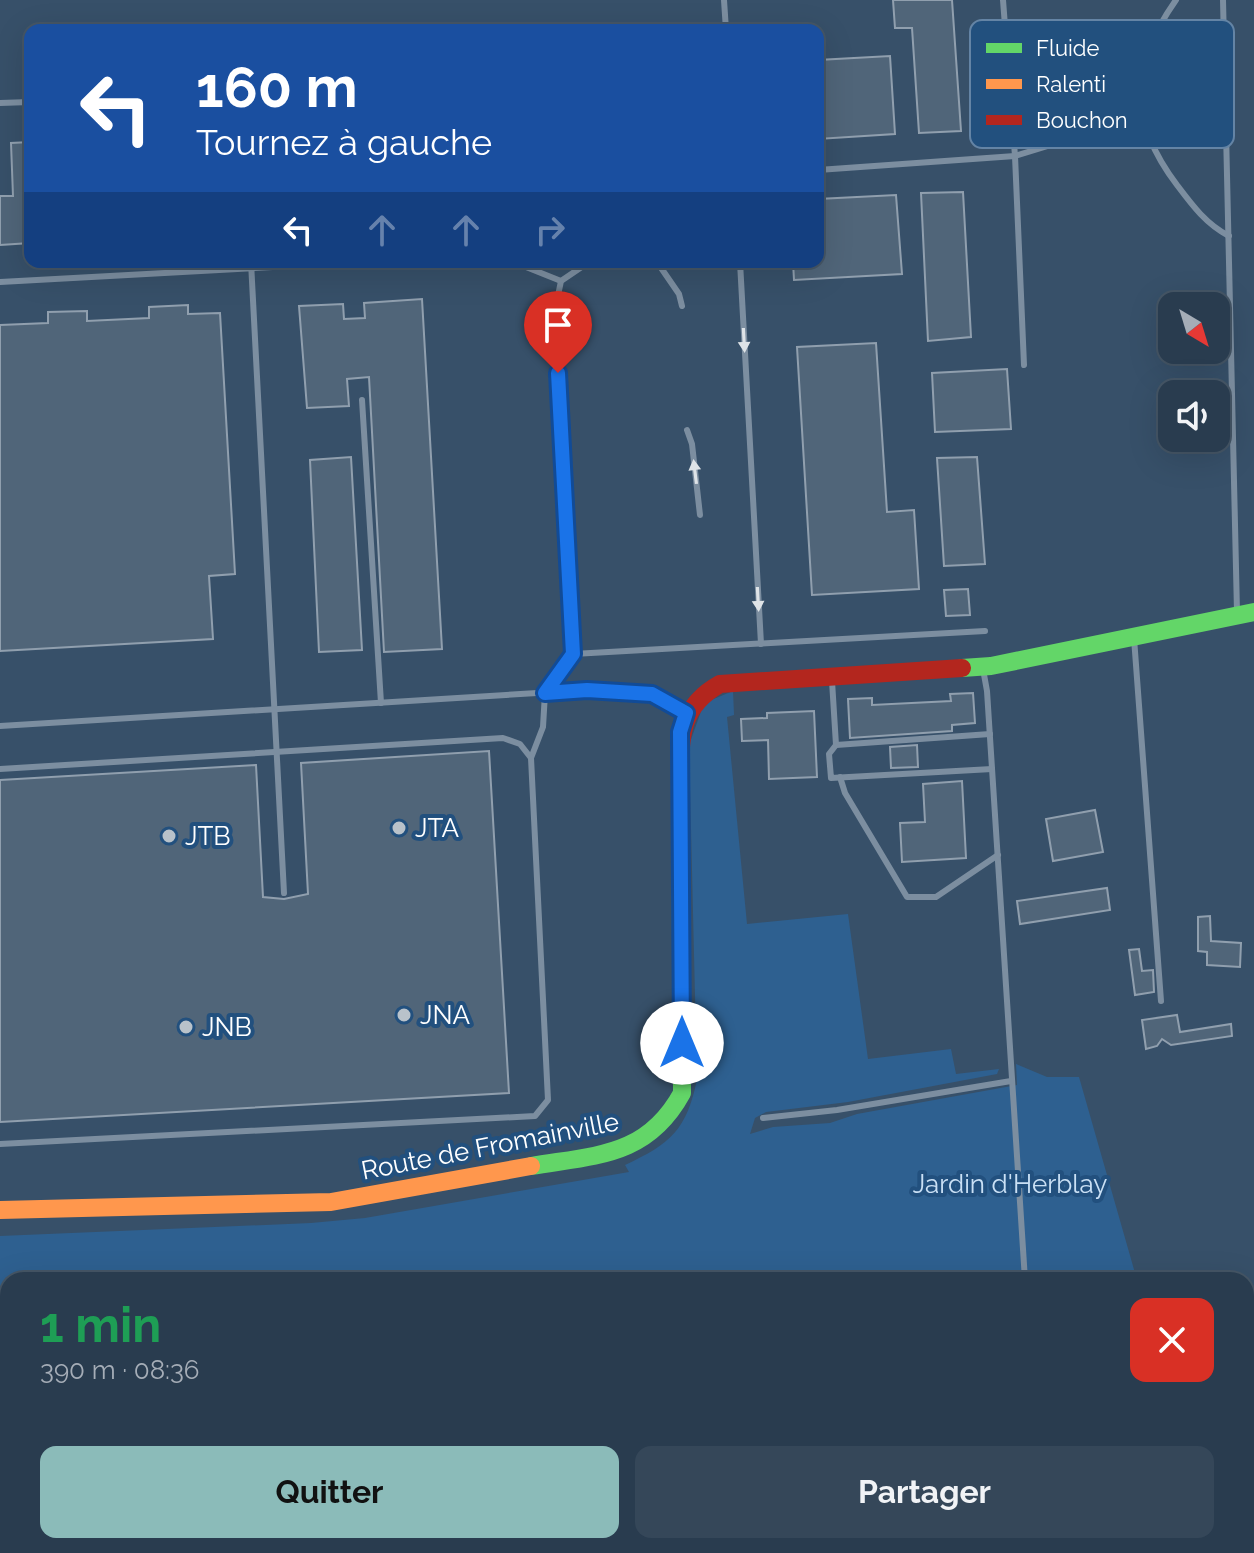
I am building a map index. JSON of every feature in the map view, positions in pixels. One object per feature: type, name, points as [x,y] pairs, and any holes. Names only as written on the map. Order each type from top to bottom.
[{"type":"street","points":[[686,713],[703,692],[720,684],[982,666],[1246,614]]},
{"type":"street","name":"Route de Fromainville","points":[[0,1210],[331,1202],[618,1151],[645,1141],[668,1120],[682,1093],[680,732],[686,713]]},
{"type":"lane","points":[[724,0],[726,24]]},
{"type":"lane","points":[[1003,0],[1005,20]]},
{"type":"lane","points":[[1162,20],[1176,0]]},
{"type":"lane","points":[[1223,0],[1224,20]]},
{"type":"lane","points":[[0,103],[24,102]]},
{"type":"lane","points":[[1014,148],[1024,365]]},
{"type":"lane","points":[[824,170],[1015,156],[1041,148]]},
{"type":"lane","points":[[1155,148],[1164,167],[1195,209],[1229,236]]},
{"type":"lane","points":[[1227,148],[1246,614]]},
{"type":"lane","points":[[0,282],[220,268]]},
{"type":"lane","points":[[251,268],[284,893]]},
{"type":"lane","points":[[528,268],[561,281]]},
{"type":"lane","points":[[0,1144],[535,1116],[548,1100],[531,758],[543,727],[545,693],[573,654],[555,310],[561,281],[580,268]]},
{"type":"lane","points":[[661,268],[679,294],[682,306]]},
{"type":"lane","points":[[740,268],[761,644]]},
{"type":"lane","points":[[362,400],[381,703]]},
{"type":"lane","points":[[687,430],[692,444],[700,515]]},
{"type":"lane","points":[[573,654],[985,631]]},
{"type":"lane","points":[[1134,638],[1161,1001]]},
{"type":"lane","points":[[982,666],[990,734],[1024,1272]]},
{"type":"lane","points":[[832,676],[836,745],[829,754],[831,778],[992,769]]},
{"type":"lane","points":[[0,726],[587,690],[652,694],[686,713]]},
{"type":"lane","points":[[836,745],[990,734]]},
{"type":"lane","points":[[0,769],[503,738],[520,744],[531,758]]},
{"type":"lane","points":[[840,777],[845,793],[907,897],[936,897],[998,855]]},
{"type":"lane","points":[[763,1118],[837,1110],[1011,1081]]},
{"type":"green space","name":"Jardin d'Herblay","points":[[733,691],[734,715],[727,717],[747,924],[848,914],[868,1059],[951,1049],[956,1074],[999,1069],[997,1074],[848,1102],[766,1112],[755,1118],[750,1134],[773,1127],[830,1123],[857,1114],[1017,1085],[1016,1064],[1047,1077],[1079,1077],[1135,1272],[0,1272],[0,1236],[365,1218],[629,1172],[625,1165],[665,1142],[682,1123],[697,1079],[689,745],[704,703]]},
{"type":"building","points":[[893,0],[952,0],[961,131],[919,133],[912,28],[895,28]]},
{"type":"building","points":[[890,56],[895,134],[824,139],[824,60]]},
{"type":"building","points":[[24,142],[24,243],[0,245],[0,196],[13,196],[11,143]]},
{"type":"building","points":[[963,192],[971,337],[928,341],[921,193]]},
{"type":"building","points":[[896,195],[902,274],[794,280],[793,268],[824,268],[824,199]]},
{"type":"building","points":[[422,299],[442,649],[384,652],[369,377],[347,379],[349,406],[307,408],[299,306],[343,304],[344,319],[365,318],[364,303]]},
{"type":"building","points":[[188,305],[188,314],[220,313],[235,574],[209,576],[213,639],[0,651],[0,325],[48,323],[48,312],[87,311],[87,321],[149,318],[149,307]]},
{"type":"building","points":[[876,343],[887,512],[914,510],[919,589],[812,595],[797,347]]},
{"type":"building","points":[[1007,369],[1011,429],[935,432],[932,373]]},
{"type":"building","points":[[351,457],[362,650],[319,652],[310,460]]},
{"type":"building","points":[[977,457],[985,564],[944,566],[937,458]]},
{"type":"building","points":[[968,589],[970,615],[946,616],[944,590]]},
{"type":"building","points":[[973,693],[975,723],[952,725],[952,731],[850,738],[848,699],[872,698],[872,705],[951,701],[950,694]]},
{"type":"building","points":[[814,711],[817,777],[769,779],[768,740],[742,741],[741,719],[767,718],[767,713]]},
{"type":"building","points":[[917,745],[918,767],[891,768],[890,747]]},
{"type":"building","points":[[489,751],[509,1093],[0,1122],[0,780],[256,765],[263,897],[284,899],[308,894],[301,763]]},
{"type":"building","points":[[962,781],[966,858],[902,862],[900,823],[925,822],[923,784]]},
{"type":"building","points":[[1095,810],[1103,852],[1053,861],[1046,819]]},
{"type":"building","points":[[1107,888],[1110,910],[1020,924],[1017,901]]},
{"type":"building","points":[[1210,916],[1211,941],[1241,943],[1240,967],[1207,965],[1207,952],[1198,951],[1198,917]]},
{"type":"building","points":[[1139,949],[1142,971],[1153,970],[1154,992],[1135,995],[1129,950]]},
{"type":"building","points":[[1177,1015],[1180,1032],[1231,1024],[1232,1036],[1171,1045],[1162,1039],[1157,1046],[1146,1049],[1142,1020]]},
{"type":"traffic: fast","points":[[962,668],[991,666],[1254,612]]},
{"type":"traffic: fast","points":[[531,1166],[598,1155],[636,1141],[653,1130],[682,1093],[680,773]]},
{"type":"traffic: slow","points":[[0,1210],[331,1202],[531,1166]]},
{"type":"traffic: jam","points":[[680,773],[686,722],[698,701],[720,684],[962,668]]},
{"type":"place","name":"JTA","points":[[399,828]]},
{"type":"place","name":"JTB","points":[[169,836]]},
{"type":"place","name":"JNA","points":[[404,1015]]},
{"type":"place","name":"JNB","points":[[186,1027]]},
{"type":"route","points":[[558,373],[573,654],[545,693],[587,690],[652,694],[686,713],[680,732],[682,1043]]}]
